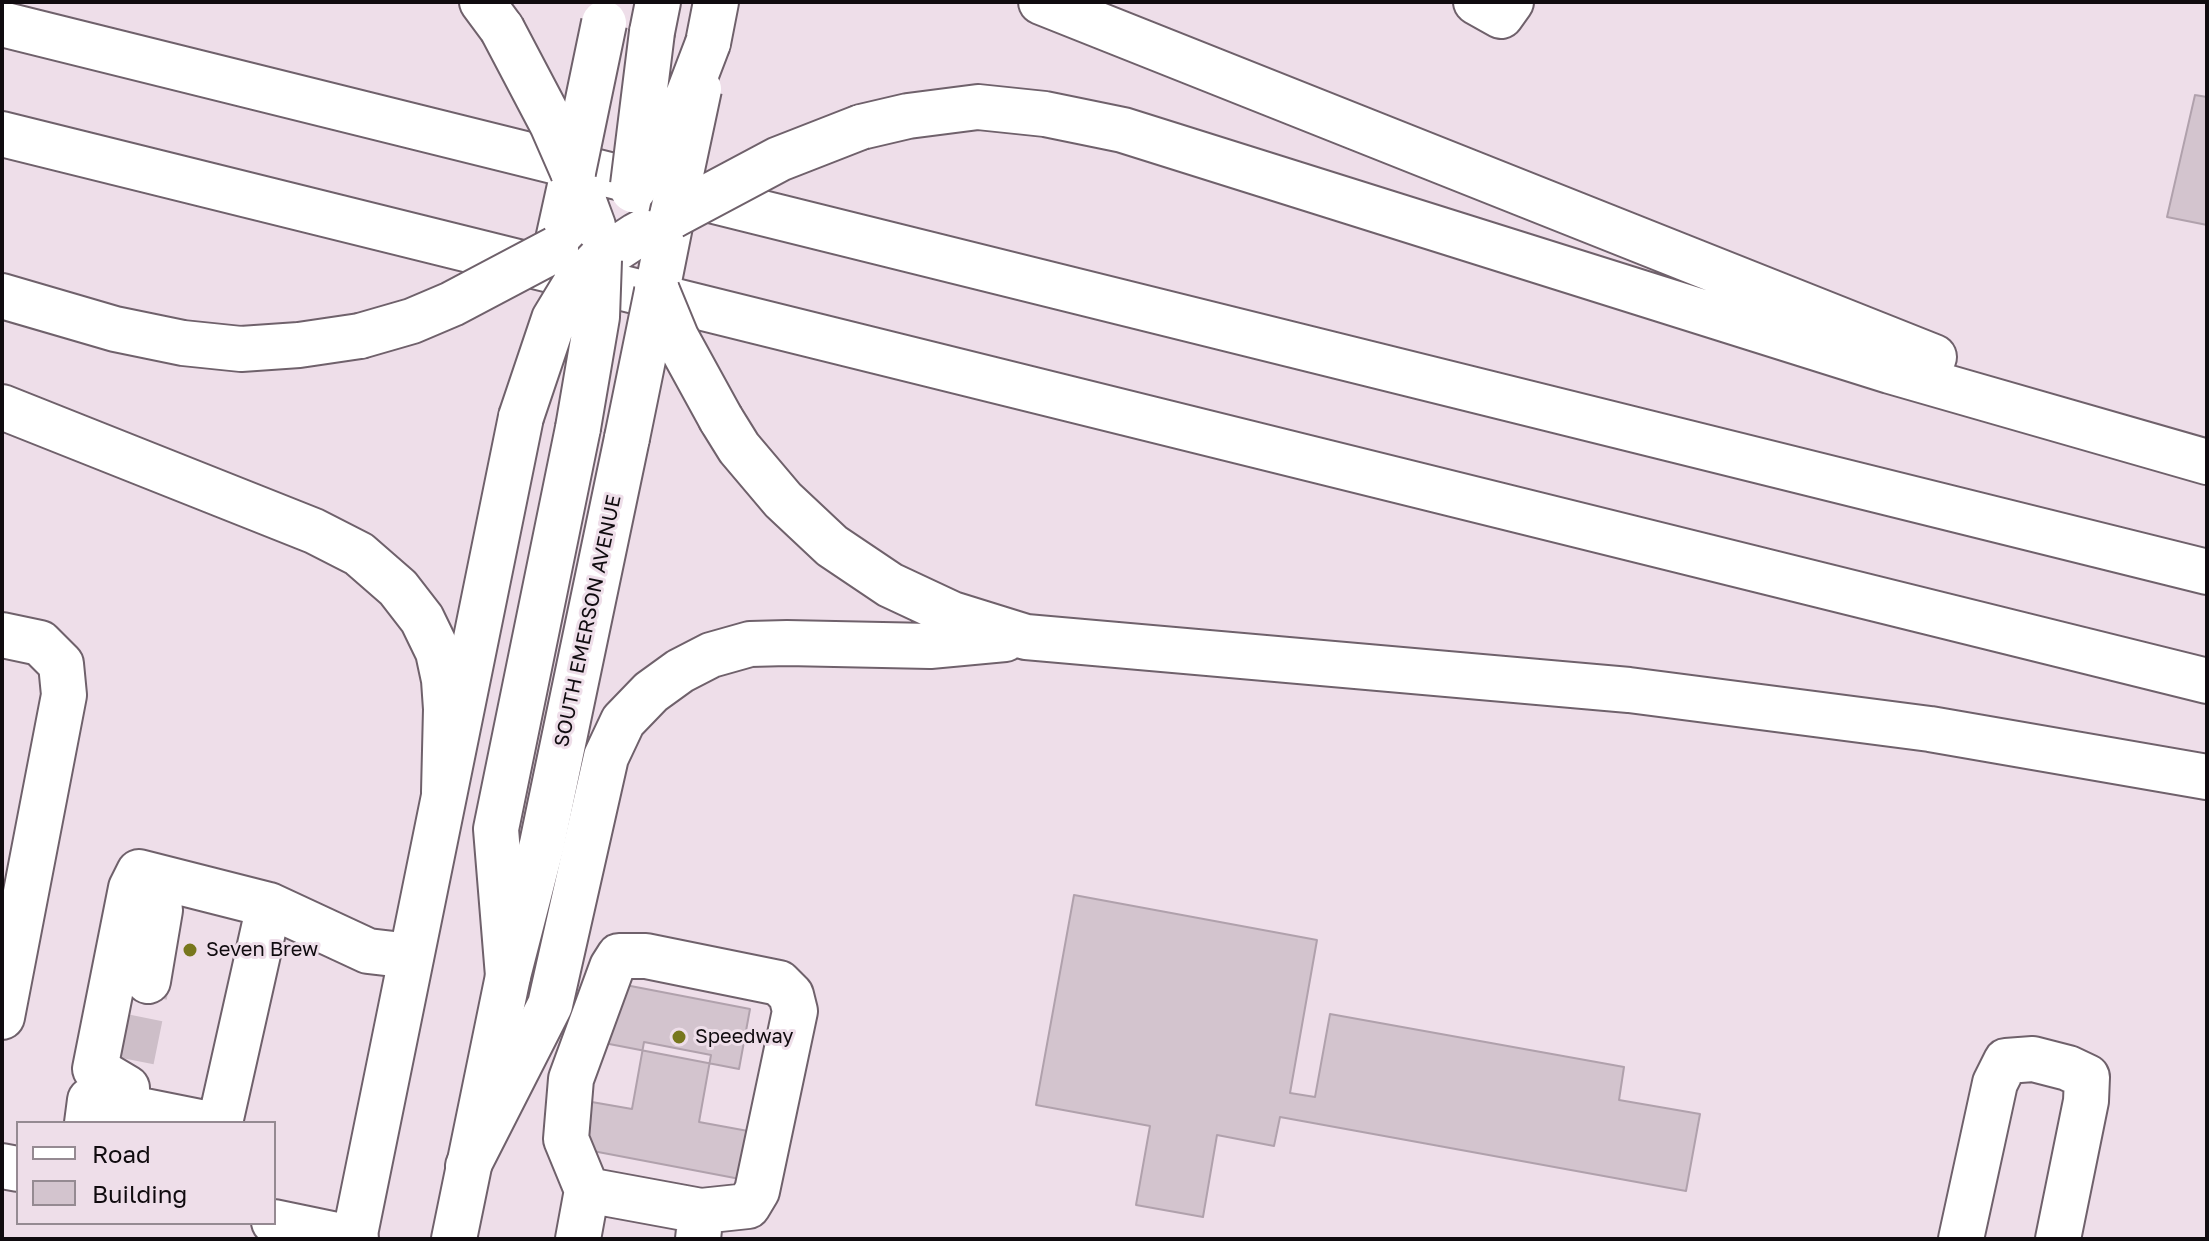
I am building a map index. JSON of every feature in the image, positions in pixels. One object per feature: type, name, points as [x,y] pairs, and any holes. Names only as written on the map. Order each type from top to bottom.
[{"type":"main road","points":[[1041,2],[2147,444]]},
{"type":"main road","points":[[1476,2],[1501,16],[1511,2]]},
{"type":"main road","points":[[276,1222],[355,1239],[606,12]]},
{"type":"main road","points":[[492,16],[546,112],[573,172],[596,243],[597,317],[578,428],[496,829],[508,976],[571,1079]]},
{"type":"main road","points":[[655,17],[633,190],[655,226]]},
{"type":"main road","points":[[521,417],[554,319],[596,243],[656,158],[682,111],[712,23]]},
{"type":"main road","name":"SOUTH EMERSON AVENUE","points":[[454,1239],[508,976],[542,844],[657,291],[655,226],[712,23]]},
{"type":"main road","points":[[2,24],[2207,572]]},
{"type":"main road","points":[[2,296],[115,329],[183,343],[241,349],[360,336],[412,321],[452,304],[556,249],[596,243],[655,226],[779,159],[861,127],[908,116],[978,107],[1045,114],[1123,130],[1890,371],[2207,462]]},
{"type":"main road","points":[[2,134],[2207,681]]},
{"type":"main road","points":[[657,291],[681,347],[739,448],[783,500],[832,546],[890,585],[952,614],[1026,637]]},
{"type":"main road","points":[[2,407],[314,531],[359,554],[398,588],[422,619],[438,652],[446,709],[444,792]]},
{"type":"main road","points":[[2,635],[40,643],[61,664],[64,695],[2,1017]]},
{"type":"main road","points":[[468,1166],[550,1005],[606,757],[623,721],[651,692],[680,671],[711,655],[750,644],[930,646],[1026,637],[1629,690],[1930,729],[2207,777]]},
{"type":"main road","points":[[199,1121],[118,1094],[95,1069],[131,888],[139,872],[269,905],[368,951],[411,956]]},
{"type":"main road","points":[[131,888],[160,910],[148,981]]},
{"type":"main road","points":[[220,1121],[269,905]]},
{"type":"main road","points":[[578,1239],[587,1190],[566,1139],[571,1079],[612,967],[619,956],[646,956],[779,983],[791,995],[795,1011],[757,1191],[748,1206],[699,1225],[587,1190]]},
{"type":"main road","points":[[1961,1239],[1995,1083],[2006,1061],[2033,1059],[2068,1068],[2087,1077],[2086,1101],[2058,1239]]},
{"type":"building","points":[[2195,95],[2207,97],[2207,225],[2167,217]]},
{"type":"building","points":[[1074,895],[1317,940],[1290,1093],[1315,1097],[1330,1014],[1624,1067],[1619,1100],[1700,1114],[1686,1191],[1280,1117],[1274,1146],[1217,1135],[1203,1217],[1136,1205],[1150,1126],[1036,1105]]},
{"type":"building","points":[[615,983],[750,1009],[739,1069],[604,1043]]},
{"type":"building","points":[[644,1042],[711,1055],[699,1122],[748,1131],[740,1179],[577,1148],[586,1101],[632,1109]]},
{"type":"tunnel","points":[[132,1060],[148,981]]},
{"type":"place","name":"Seven Brew","points":[[190,950]]},
{"type":"place","name":"Speedway","points":[[679,1037]]}]
